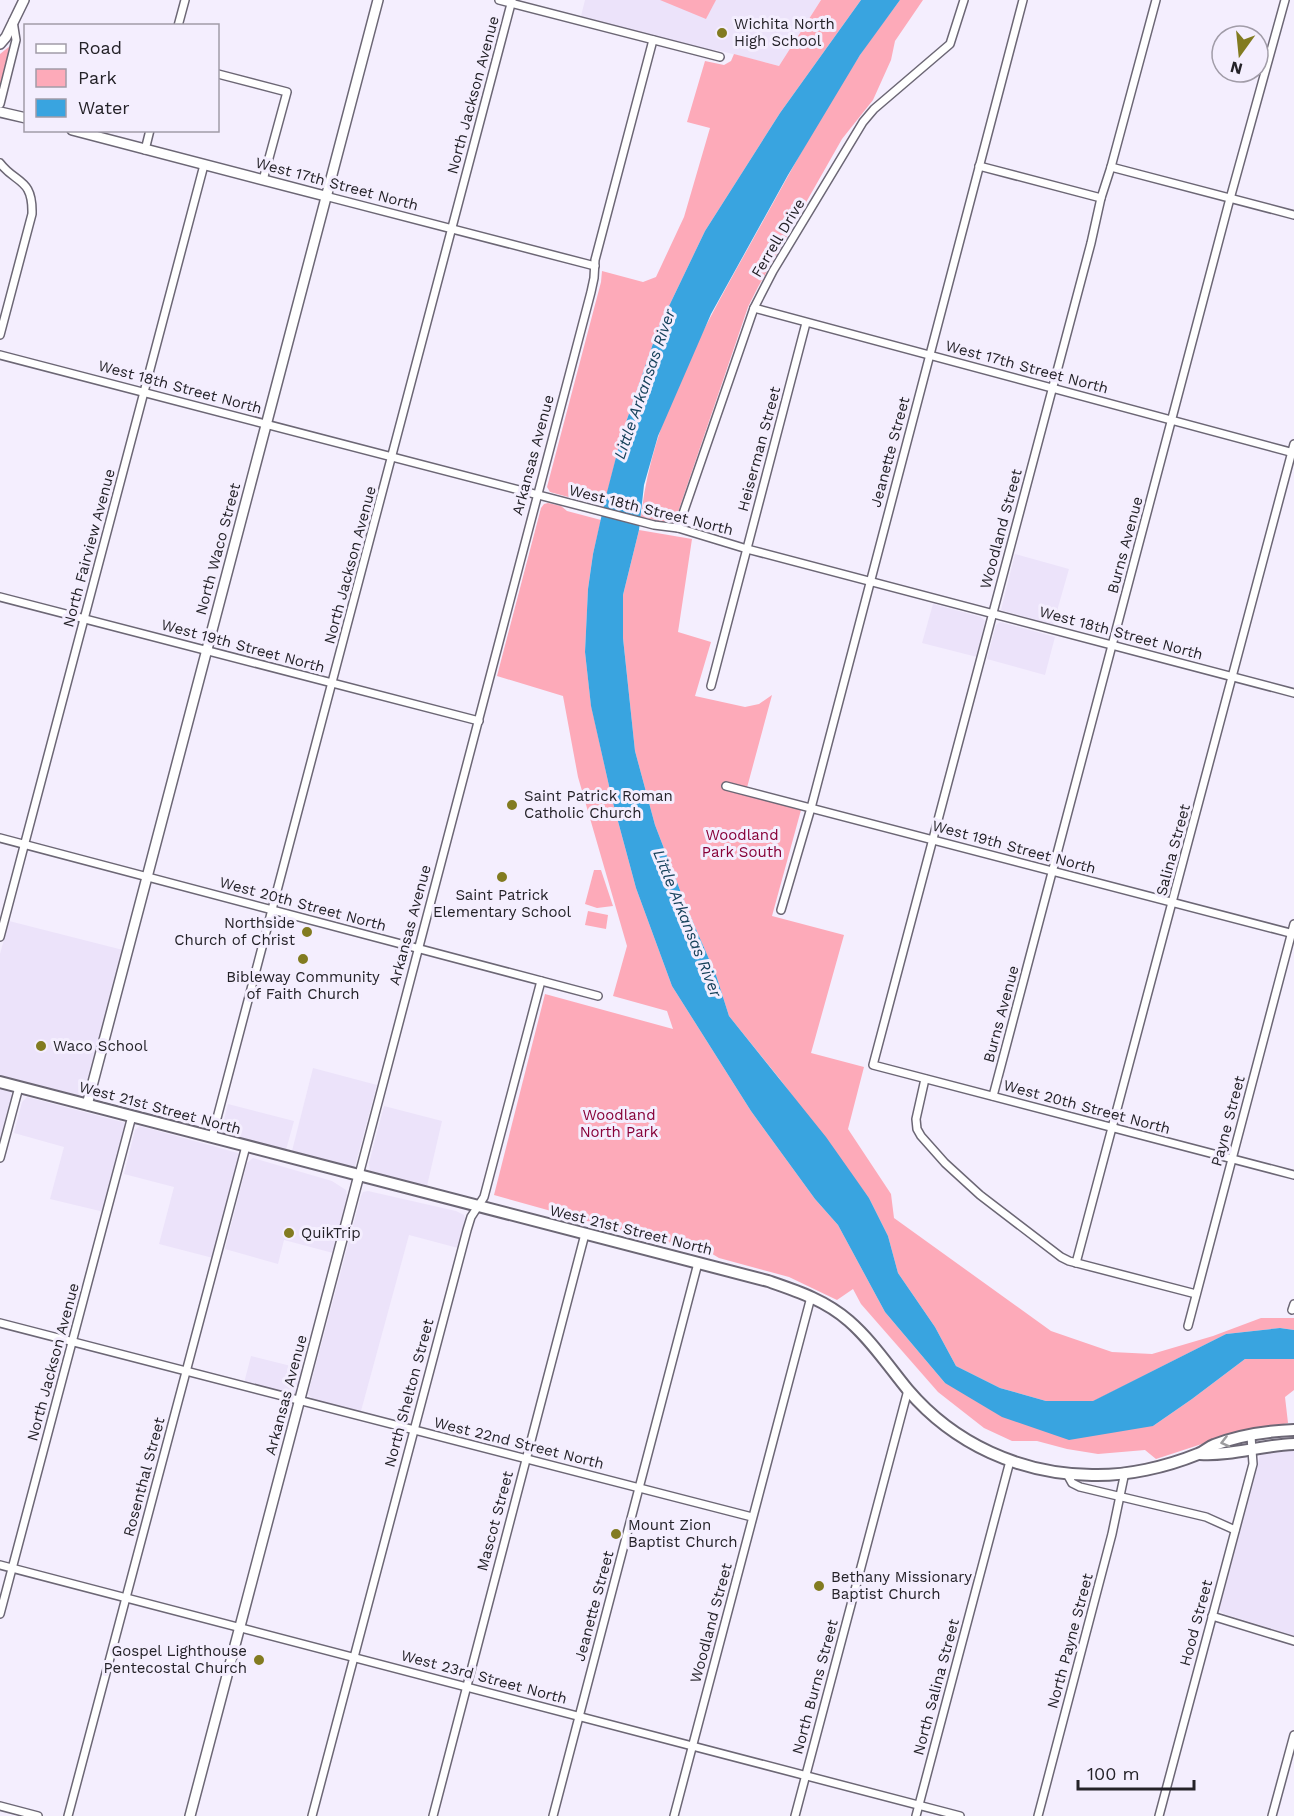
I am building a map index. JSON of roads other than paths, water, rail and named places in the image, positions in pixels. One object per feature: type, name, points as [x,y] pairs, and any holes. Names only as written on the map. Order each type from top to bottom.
[{"type":"main road","name":"West 21st Street North","points":[[0,1082],[768,1281],[811,1297],[829,1306],[849,1321],[908,1390],[944,1424],[969,1443],[1010,1461],[1041,1470],[1094,1476],[1141,1470],[1200,1454],[1217,1455],[1294,1444]]},
{"type":"main road","name":"West 21st Street North","points":[[1200,1454],[1212,1445],[1251,1436],[1294,1430]]},
{"type":"street","points":[[0,44],[6,37],[24,0]]},
{"type":"street","points":[[179,24],[185,0]]},
{"type":"street","name":"North Waco Street","points":[[87,1105],[378,0]]},
{"type":"street","points":[[499,0],[720,57]]},
{"type":"street","name":"Ferrell Drive","points":[[678,528],[754,308],[773,271],[854,135],[874,109],[950,44],[964,0]]},
{"type":"street","name":"Jeanette Street","points":[[781,910],[810,808],[1023,0]]},
{"type":"street","name":"Woodland Street","points":[[873,1065],[1101,198],[1156,0]]},
{"type":"street","name":"Burns Avenue","points":[[993,1096],[1230,199],[1285,0]]},
{"type":"street","name":"North Jackson Avenue","points":[[212,1137],[511,2]]},
{"type":"street","points":[[0,104],[16,40],[13,21]]},
{"type":"street","name":"Arkansas Avenue","points":[[190,1816],[539,495],[653,40]]},
{"type":"street","points":[[219,74],[287,92],[263,180]]},
{"type":"street","points":[[0,112],[24,118]]},
{"type":"street","name":"West 17th Street North","points":[[79,132],[595,266]]},
{"type":"street","points":[[145,150],[150,132]]},
{"type":"street","points":[[0,163],[4,169],[24,184],[32,202],[32,214],[0,335]]},
{"type":"street","name":"North Fairview Avenue","points":[[0,937],[204,165]]},
{"type":"street","points":[[979,166],[1101,198]]},
{"type":"street","points":[[1111,167],[1294,215]]},
{"type":"street","name":"West 17th Street North","points":[[754,308],[1293,453]]},
{"type":"street","name":"Heiserman Street","points":[[711,686],[806,323]]},
{"type":"street","name":"West 18th Street North","points":[[0,355],[654,525],[678,528],[747,549],[1294,693]]},
{"type":"street","name":"Salina Street","points":[[1076,1263],[1294,444]]},
{"type":"street","name":"West 19th Street North","points":[[0,597],[479,722]]},
{"type":"street","name":"West 19th Street North","points":[[726,786],[1293,933]]},
{"type":"street","name":"West 20th Street North","points":[[0,838],[598,996]]},
{"type":"street","name":"Payne Street","points":[[1188,1326],[1294,924]]},
{"type":"street","name":"North Shelton Street","points":[[312,1816],[467,1230],[471,1217],[484,1197],[541,981]]},
{"type":"street","name":"West 20th Street North","points":[[873,1065],[1294,1175]]},
{"type":"street","points":[[925,1079],[916,1119],[917,1129],[945,1162],[980,1195],[1061,1257],[1076,1263],[1196,1294]]},
{"type":"street","points":[[0,1158],[19,1087]]},
{"type":"street","name":"North Jackson Avenue","points":[[0,1614],[132,1116]]},
{"type":"street","name":"Rosenthal Street","points":[[68,1816],[246,1146]]},
{"type":"street","name":"Mascot Street","points":[[433,1816],[585,1234]]},
{"type":"street","name":"Jeanette Street","points":[[553,1816],[698,1263]]},
{"type":"street","name":"Woodland Street","points":[[674,1816],[811,1297]]},
{"type":"street","name":"West 22nd Street North","points":[[0,1323],[752,1517]]},
{"type":"street","name":"North Burns Street","points":[[795,1816],[908,1390]]},
{"type":"street","name":"Hood Street","points":[[1159,1816],[1253,1464],[1251,1436]]},
{"type":"street","name":"North Salina Street","points":[[916,1816],[1010,1461]]},
{"type":"street","name":"North Payne Street","points":[[1038,1816],[1121,1497],[1125,1472]]},
{"type":"street","points":[[1067,1474],[1072,1483],[1080,1487],[1164,1505],[1206,1517],[1236,1530]]},
{"type":"street","name":"West 23rd Street North","points":[[0,1565],[960,1816]]},
{"type":"street","points":[[1212,1616],[1294,1641]]},
{"type":"street","points":[[1272,1816],[1294,1735]]},
{"type":"street","points":[[0,1806],[38,1816]]},
{"type":"water","name":"Little Arkansas River","points":[[861,0],[900,0],[860,55],[788,175],[711,314],[658,436],[644,485],[639,530],[623,595],[623,638],[635,751],[655,825],[688,911],[716,975],[729,1016],[826,1137],[869,1198],[888,1236],[898,1273],[935,1327],[956,1366],[1000,1388],[1046,1401],[1093,1401],[1226,1334],[1280,1328],[1294,1330],[1294,1359],[1245,1359],[1153,1426],[1069,1440],[1002,1417],[945,1383],[885,1312],[838,1225],[815,1199],[751,1111],[672,986],[636,888],[612,799],[591,706],[585,652],[588,589],[593,554],[622,434],[658,329],[705,231],[780,113]]},
{"type":"place","name":"Wichita North High School","points":[[722,33]]},
{"type":"place","name":"Saint Patrick Roman Catholic Church","points":[[512,805]]},
{"type":"place","name":"Saint Patrick Elementary School","points":[[502,877]]},
{"type":"place","name":"Northside Church of Christ","points":[[307,932]]},
{"type":"place","name":"Bibleway Community of Faith Church","points":[[303,959]]},
{"type":"place","name":"Waco School","points":[[41,1046]]},
{"type":"place","name":"QuikTrip","points":[[289,1233]]},
{"type":"place","name":"Mount Zion Baptist Church","points":[[616,1534]]},
{"type":"place","name":"Bethany Missionary Baptist Church","points":[[819,1586]]},
{"type":"place","name":"Gospel Lighthouse Pentecostal Church","points":[[259,1660]]},
{"type":"park label","name":"Woodland Park South","points":[[742,844]]},
{"type":"park label","name":"Woodland North Park","points":[[619,1124]]}]
